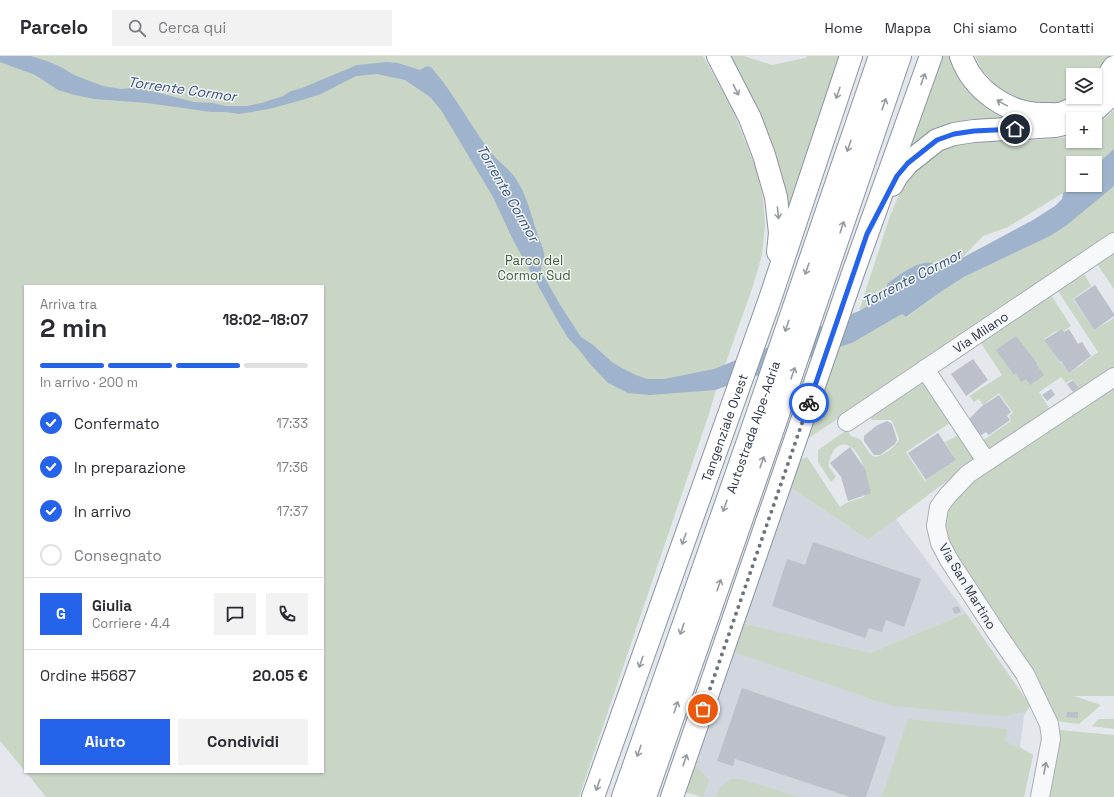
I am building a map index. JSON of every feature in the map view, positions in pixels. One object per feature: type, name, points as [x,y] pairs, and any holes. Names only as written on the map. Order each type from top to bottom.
[{"type":"highway","points":[[718,56],[750,118],[764,155],[776,197],[780,233],[770,299]]},
{"type":"highway","name":"Tangenziale Ovest","points":[[593,797],[770,299],[851,56]]},
{"type":"highway","name":"Autostrada Alpe-Adria","points":[[623,797],[752,430],[880,56]]},
{"type":"highway","name":"Autostrada Alpe-Adria","points":[[645,797],[776,423],[900,56]]},
{"type":"highway","points":[[672,797],[853,272],[931,56]]},
{"type":"highway","points":[[961,56],[970,75],[985,91],[999,102],[1019,111],[1038,114],[1062,114],[1081,104]]},
{"type":"highway","points":[[1102,85],[1114,67]]},
{"type":"highway","points":[[1091,112],[1114,92]]},
{"type":"highway","points":[[867,234],[897,176],[908,163],[937,140],[954,134],[974,131],[1055,126],[1066,124]]},
{"type":"street","name":"Via Milano","points":[[847,422],[1114,242]]},
{"type":"street","points":[[925,369],[986,461]]},
{"type":"street","name":"Via San Martino","points":[[1040,797],[1051,739],[1049,724],[1025,674],[949,560],[940,543],[936,526],[939,508],[948,494],[968,474],[1114,377]]},
{"type":"shaded area","points":[[789,486],[868,540],[896,519],[966,613],[870,653],[1030,705],[1024,716],[1020,747],[1033,755],[1024,797],[701,797],[686,792],[683,783],[744,624]]},
{"type":"green space","name":"Parco del Cormor Sud","points":[[0,56],[703,56],[731,106],[757,170],[763,199],[765,226],[762,255],[753,286],[725,365],[723,366],[708,417],[579,797],[46,797],[27,773],[324,773],[324,285],[24,285],[24,770],[0,741]]},
{"type":"green space","points":[[726,56],[744,56],[772,65],[805,58],[808,56],[839,56],[788,211]]},
{"type":"green space","points":[[941,56],[952,56],[1017,119],[908,152]]},
{"type":"green space","points":[[975,56],[1111,56],[1102,70],[1102,68],[1066,68],[1066,100],[1058,104],[1022,103],[1001,91],[982,70]]},
{"type":"green space","points":[[1114,110],[1114,149],[1102,160],[1102,156],[1066,156],[1066,191],[1063,193],[1008,227],[983,236],[962,258],[920,278],[920,273],[933,263],[889,294],[859,311],[890,216],[900,192],[913,173],[931,158],[947,147],[966,142],[1066,138],[1066,148],[1102,148],[1102,121]]},
{"type":"green space","points":[[1114,186],[1114,237],[807,439],[839,348],[852,343],[902,314],[907,317],[964,277],[1050,236]]},
{"type":"green space","points":[[1114,248],[1114,289],[1095,261]]},
{"type":"green space","points":[[1082,270],[1091,286],[1073,299],[1094,330],[1114,318],[1114,369],[1081,391],[1073,379],[1066,383],[1061,377],[1039,392],[1051,411],[988,451],[982,441],[1011,421],[1009,416],[1013,413],[999,393],[983,405],[979,399],[974,402],[969,396],[1002,375],[979,340],[1051,295],[1071,326],[1064,331],[1062,329],[1057,332],[1056,331],[1044,339],[1060,363],[1061,362],[1069,373],[1083,364],[1098,352],[1056,288]]},
{"type":"green space","points":[[921,379],[950,423],[906,452],[925,481],[956,460],[945,442],[959,435],[975,460],[868,540],[789,486],[799,453],[803,459],[807,457],[840,507],[848,502],[864,497],[869,488],[858,454],[852,448],[845,445],[838,446],[834,450],[828,465],[836,477],[831,482],[818,462],[818,450],[847,430],[851,436],[860,439],[871,455],[875,457],[889,451],[899,439],[893,423],[891,420],[871,420],[873,412]]},
{"type":"green space","points":[[1114,386],[1114,696],[1074,696],[1101,705],[1079,724],[1062,722],[1055,720],[1047,697],[964,574],[946,535],[945,519],[951,502],[964,487]]},
{"type":"green space","points":[[966,613],[1030,705],[1027,711],[1004,716],[892,706],[734,652],[744,624],[870,653]]},
{"type":"green space","points":[[908,719],[1007,729],[1006,742],[1033,755],[1024,797],[882,797]]},
{"type":"green space","points":[[1099,719],[1114,719],[1114,729],[1092,726]]},
{"type":"green space","points":[[1059,730],[1114,735],[1114,797],[1045,797],[1048,789]]},
{"type":"green space","points":[[692,761],[709,780],[703,797],[686,792],[683,783]]},
{"type":"green space","points":[[732,779],[740,779],[800,797],[716,797],[722,786]]},
{"type":"water","name":"Torrente Cormor","points":[[0,56],[31,56],[47,61],[74,75],[103,86],[121,89],[133,88],[148,90],[194,102],[213,103],[226,106],[247,106],[261,103],[283,96],[291,91],[302,88],[357,65],[387,62],[398,63],[420,70],[427,66],[431,67],[447,87],[489,150],[514,176],[522,190],[544,251],[541,271],[581,337],[592,344],[612,362],[636,375],[647,379],[664,379],[714,369],[859,311],[888,294],[887,284],[909,269],[922,263],[933,263],[920,273],[920,278],[962,258],[1033,220],[1055,206],[1062,199],[1063,193],[1066,191],[1066,192],[1102,192],[1102,160],[1114,149],[1114,186],[1067,225],[1050,236],[964,277],[906,317],[902,314],[852,343],[715,390],[650,395],[628,393],[608,383],[568,338],[513,240],[493,197],[441,110],[430,97],[405,80],[377,74],[356,76],[321,94],[269,109],[239,114],[211,112],[147,103],[94,99],[75,95],[58,90],[35,75],[0,62]]},
{"type":"building","points":[[1095,285],[1114,316],[1094,330],[1074,299]]},
{"type":"building","points":[[1062,329],[1064,332],[1069,329],[1078,344],[1082,342],[1091,356],[1069,373],[1044,340]]},
{"type":"building","points":[[1016,336],[1037,363],[1036,364],[1044,375],[1030,385],[1026,379],[1021,382],[1016,373],[1014,375],[996,350]]},
{"type":"building","points":[[973,359],[988,380],[966,396],[951,374]]},
{"type":"building","points":[[1073,380],[1079,388],[1073,392],[1067,384]]},
{"type":"building","points":[[1051,389],[1055,395],[1047,401],[1042,395]]},
{"type":"building","points":[[999,395],[1011,412],[1007,416],[1010,420],[989,435],[986,432],[980,436],[968,420],[982,406]]},
{"type":"building","points":[[887,421],[892,424],[897,440],[895,444],[880,455],[874,455],[864,441],[864,436],[876,426]]},
{"type":"building","points":[[938,433],[956,460],[926,480],[908,453]]},
{"type":"building","points":[[850,447],[865,469],[871,493],[848,501],[841,477],[830,463]]},
{"type":"building","points":[[813,542],[921,579],[904,627],[886,620],[882,632],[869,628],[865,638],[772,606],[787,559],[805,565]]},
{"type":"building","points":[[958,606],[961,612],[955,614],[952,608]]},
{"type":"building","points":[[742,688],[886,737],[866,797],[850,797],[735,759],[733,766],[717,761]]},
{"type":"building","points":[[1067,712],[1078,712],[1078,718],[1066,717]]},
{"type":"way so far","points":[[703,709],[809,403]]},
{"type":"route","points":[[809,403],[867,234],[897,176],[908,163],[937,140],[954,134],[974,131],[1015,129]]}]
